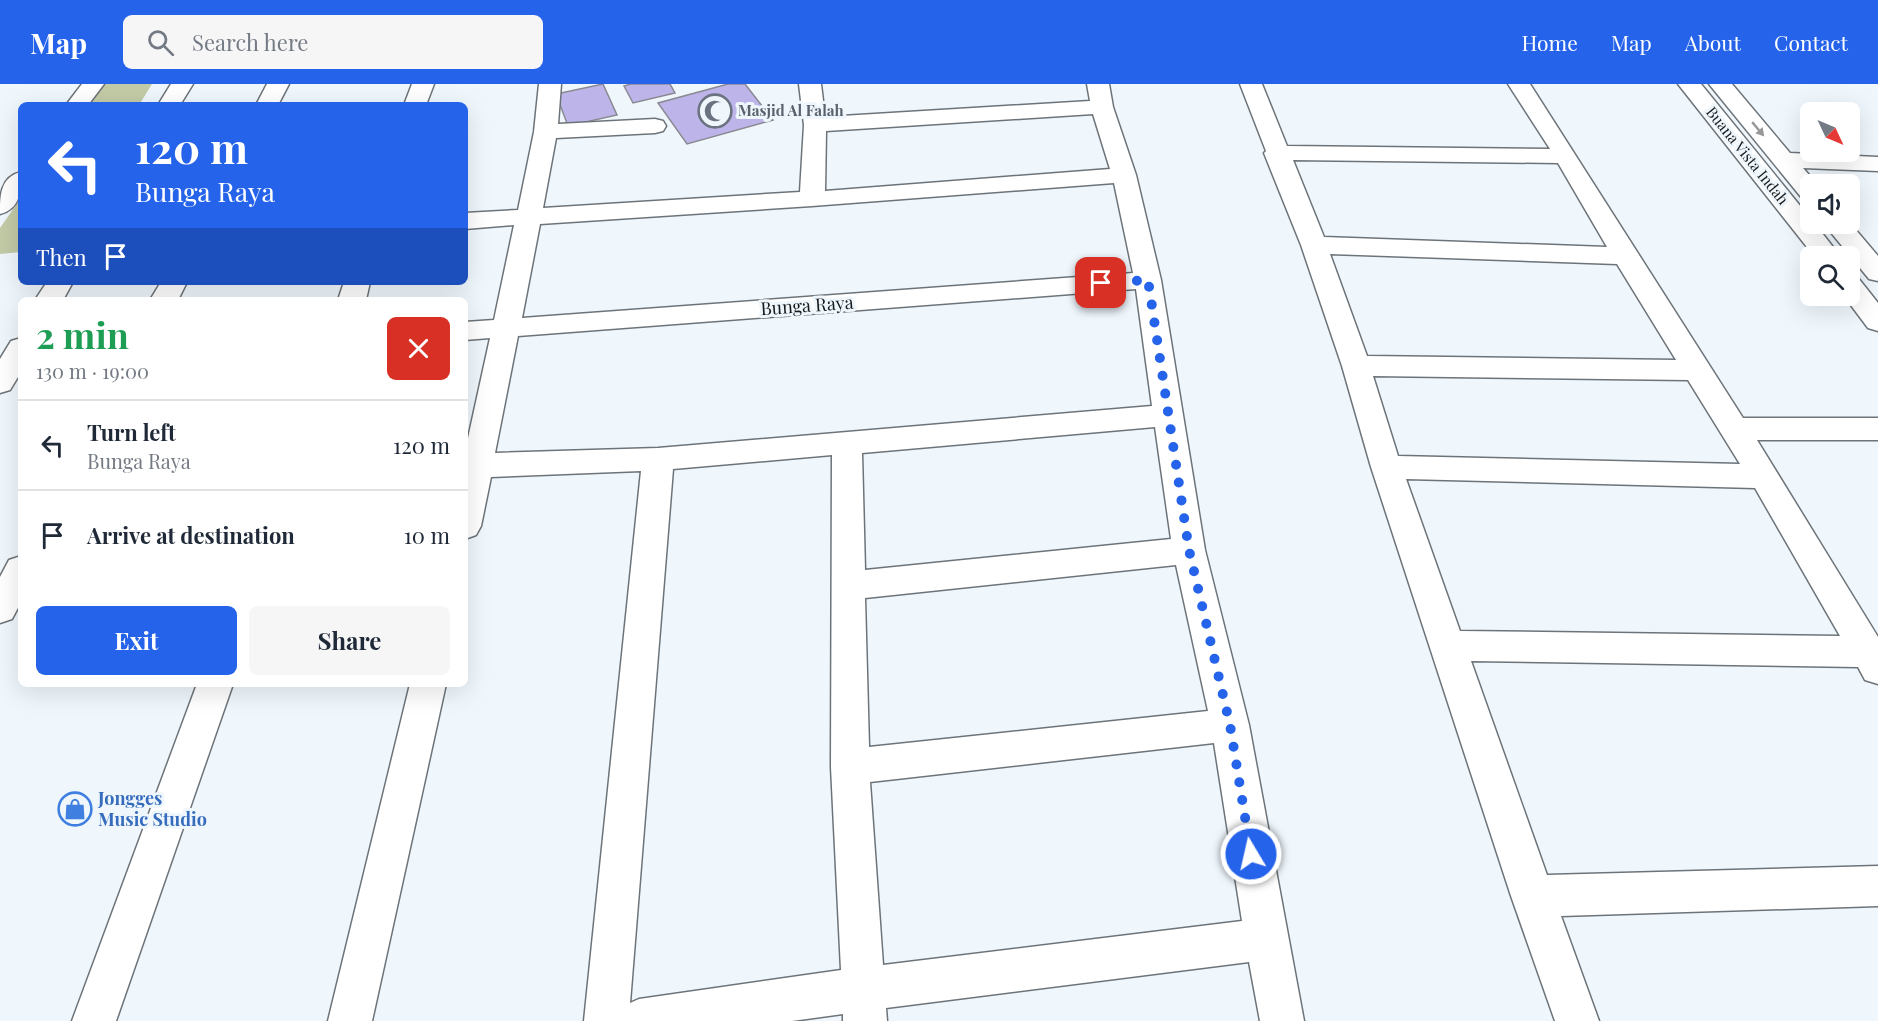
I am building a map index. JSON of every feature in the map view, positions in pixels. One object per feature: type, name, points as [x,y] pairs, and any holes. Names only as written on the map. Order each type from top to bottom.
[{"type":"street","points":[[79,102],[93,84]]},
{"type":"street","points":[[171,102],[182,84]]},
{"type":"street","points":[[269,102],[278,84]]},
{"type":"street","points":[[416,102],[423,84]]},
{"type":"street","points":[[468,500],[472,465],[546,132],[550,84]]},
{"type":"street","points":[[810,84],[814,125],[812,199]]},
{"type":"street","points":[[1251,84],[1276,153],[1314,245],[1356,366],[1386,467],[1532,896],[1577,1021]]},
{"type":"street","points":[[1519,84],[1764,476],[1873,660]]},
{"type":"street","name":"Buana Vista Indah","points":[[1689,84],[1819,246]]},
{"type":"street","name":"Buana Vista Indah","points":[[1720,84],[1800,179]]},
{"type":"street","points":[[814,125],[1100,95],[1124,175],[1148,280],[1189,550],[1230,725],[1282,1021]]},
{"type":"street","points":[[546,132],[655,126]]},
{"type":"street","points":[[1276,153],[1566,156]]},
{"type":"street","points":[[1785,160],[1878,164]]},
{"type":"street","points":[[468,221],[812,199],[1124,175]]},
{"type":"street","points":[[0,207],[18,183]]},
{"type":"street","points":[[1845,234],[1855,246]]},
{"type":"street","points":[[1314,245],[1625,256]]},
{"type":"street","points":[[1860,252],[1878,273]]},
{"type":"street","name":"Bunga Raya","points":[[468,331],[1148,280]]},
{"type":"street","points":[[1860,298],[1878,322]]},
{"type":"street","points":[[0,383],[18,356]]},
{"type":"street","points":[[1356,366],[1696,370]]},
{"type":"street","points":[[472,465],[658,459],[1169,415]]},
{"type":"street","points":[[1733,429],[1878,429]]},
{"type":"street","points":[[848,442],[850,767],[864,1005]]},
{"type":"street","points":[[606,1021],[658,459]]},
{"type":"street","points":[[1386,467],[1764,476]]},
{"type":"street","points":[[848,586],[1189,550]]},
{"type":"street","points":[[0,609],[18,576]]},
{"type":"street","points":[[1448,646],[1873,660]]},
{"type":"street","points":[[94,1021],[214,687]]},
{"type":"street","points":[[350,1021],[427,687]]},
{"type":"street","points":[[850,767],[1230,725]]},
{"type":"street","points":[[1532,896],[1878,886]]},
{"type":"street","points":[[639,1021],[864,1005],[1266,939]]},
{"type":"green space","points":[[101,84],[152,84],[141,102],[88,102]]},
{"type":"green space","points":[[18,202],[18,252],[0,254],[0,228]]},
{"type":"building","points":[[603,84],[617,115],[568,126],[556,94]]},
{"type":"building","points":[[670,84],[675,93],[633,103],[624,86]]},
{"type":"building","name":"Masjid Al Falah","points":[[728,84],[745,84],[773,120],[687,144],[658,103]]},
{"type":"place","name":"Masjid Al Falah","points":[[715,111]]},
{"type":"place","name":"Jongges Music Studio","points":[[75,809]]},
{"type":"route","points":[[1101,283],[1148,280],[1189,550],[1230,725],[1251,854]]}]
